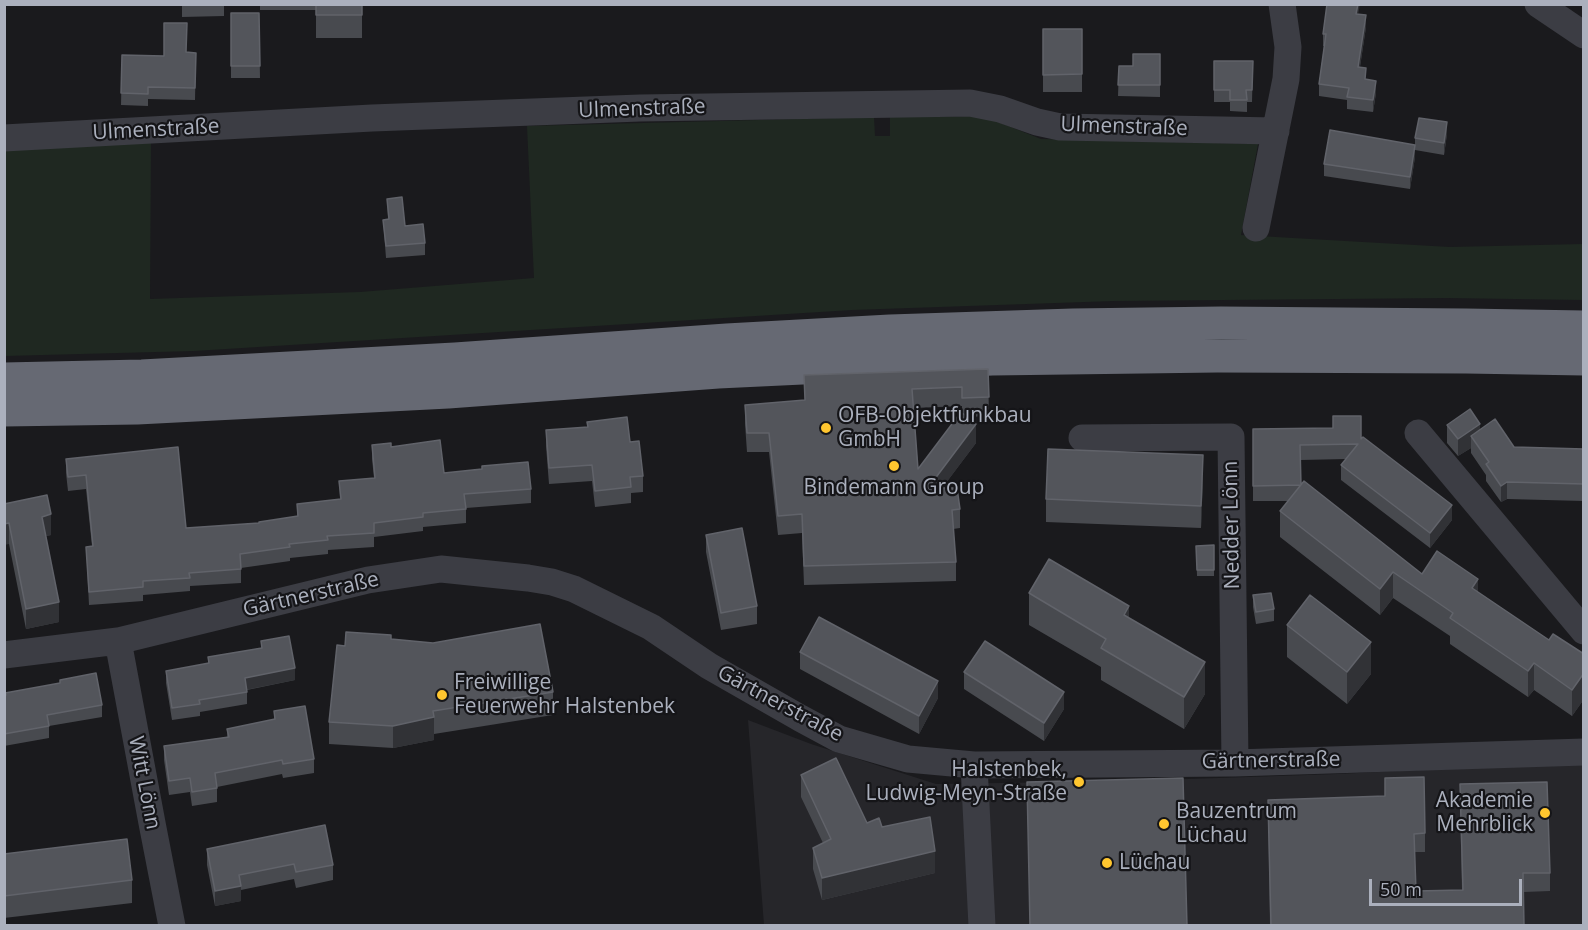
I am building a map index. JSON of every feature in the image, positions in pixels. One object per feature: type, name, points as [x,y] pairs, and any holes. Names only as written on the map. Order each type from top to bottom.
[{"type":"highway","points":[[4,379],[142,376],[455,359],[890,331],[1073,325],[1221,324],[1584,327]]},
{"type":"highway","points":[[4,411],[149,408],[448,392],[718,372],[992,359],[1217,356],[1584,359]]},
{"type":"street","points":[[1256,228],[1286,79],[1288,47],[1282,4]]},
{"type":"street","points":[[1538,4],[1584,35]]},
{"type":"street","name":"Ulmenstraße","points":[[4,138],[396,117],[640,108],[970,103],[1000,109],[1037,123],[1060,127],[1276,130]]},
{"type":"street","points":[[1418,433],[1584,631]]},
{"type":"street","name":"Nedder Lönn","points":[[1082,438],[1232,437],[1235,763]]},
{"type":"street","name":"Gärtnerstraße","points":[[4,655],[118,641],[368,580],[441,569],[528,578],[574,589],[651,627],[718,671],[839,738],[908,759],[974,765],[1235,763],[1584,752]]},
{"type":"street","name":"Witt Lönn","points":[[118,641],[172,926]]},
{"type":"street","points":[[974,765],[982,926]]},
{"type":"shaded area","points":[[983,116],[1041,139],[1258,144],[1241,235],[1450,247],[1583,244],[1583,300],[1447,298],[1114,301],[852,310],[194,351],[5,356],[4,148],[151,141],[150,299],[360,292],[534,278],[527,126],[874,117],[875,136],[890,136],[890,117]]},
{"type":"shaded area","points":[[748,720],[811,744],[936,784],[1129,781],[1337,774],[1583,762],[1583,925],[764,925]]},
{"type":"building","points":[[316,4],[362,4],[362,15],[316,15]]},
{"type":"building","points":[[1327,4],[1358,4],[1356,14],[1366,15],[1358,67],[1366,68],[1365,79],[1376,81],[1373,100],[1347,97],[1349,88],[1319,84],[1326,34],[1323,34]]},
{"type":"building","points":[[231,13],[259,13],[260,66],[231,66]]},
{"type":"building","points":[[164,23],[187,23],[186,52],[196,53],[195,88],[148,87],[148,94],[121,93],[122,55],[164,56]]},
{"type":"building","points":[[1043,29],[1082,29],[1082,74],[1043,75]]},
{"type":"building","points":[[1133,54],[1160,54],[1160,85],[1118,85],[1119,66],[1133,66]]},
{"type":"building","points":[[1214,61],[1253,61],[1252,90],[1246,90],[1247,100],[1230,100],[1230,90],[1214,90]]},
{"type":"building","points":[[1419,118],[1447,122],[1444,143],[1415,138]]},
{"type":"building","points":[[1330,130],[1415,145],[1410,177],[1324,164]]},
{"type":"building","points":[[402,197],[405,226],[423,224],[425,243],[386,246],[383,220],[389,219],[387,199]]},
{"type":"building","points":[[988,369],[989,397],[962,398],[962,387],[912,389],[918,469],[961,412],[976,424],[928,488],[957,488],[960,509],[952,510],[956,562],[804,566],[802,514],[778,516],[769,433],[747,433],[745,405],[805,400],[804,375]]},
{"type":"building","points":[[1470,409],[1480,424],[1458,439],[1447,425]]},
{"type":"building","points":[[1333,416],[1361,416],[1361,439],[1363,437],[1452,505],[1430,533],[1341,465],[1358,444],[1300,445],[1301,485],[1253,486],[1253,429],[1333,428]]},
{"type":"building","points":[[627,417],[630,442],[639,441],[643,476],[630,477],[631,487],[595,491],[592,465],[549,468],[546,430],[588,427],[587,422]]},
{"type":"building","points":[[1495,419],[1514,447],[1584,449],[1584,484],[1507,482],[1501,486],[1486,464],[1489,462],[1471,436]]},
{"type":"building","points":[[440,440],[444,473],[482,469],[482,466],[528,462],[531,489],[464,494],[466,509],[423,513],[423,517],[374,523],[374,533],[327,536],[328,540],[289,544],[290,547],[240,554],[241,569],[189,573],[190,578],[143,581],[143,587],[89,592],[86,547],[93,546],[86,475],[68,477],[66,459],[178,447],[186,528],[259,523],[298,516],[297,504],[341,499],[339,481],[375,478],[372,445],[391,443],[391,447]]},
{"type":"building","points":[[1048,449],[1203,455],[1201,506],[1046,499]]},
{"type":"building","points":[[1304,481],[1422,574],[1437,551],[1478,579],[1472,588],[1549,640],[1553,634],[1584,654],[1584,673],[1572,690],[1534,663],[1528,671],[1450,618],[1453,613],[1393,572],[1380,589],[1280,511]]},
{"type":"building","points":[[47,495],[51,514],[42,517],[59,602],[26,609],[9,523],[4,524],[4,504]]},
{"type":"building","points":[[742,528],[757,606],[721,613],[706,535]]},
{"type":"building","points":[[1214,545],[1214,570],[1197,570],[1196,546]]},
{"type":"building","points":[[1049,559],[1129,606],[1124,615],[1205,662],[1184,697],[1101,648],[1106,639],[1029,593]]},
{"type":"building","points":[[1271,593],[1274,609],[1256,612],[1253,595]]},
{"type":"building","points":[[1310,595],[1371,642],[1347,672],[1287,625]]},
{"type":"building","points":[[819,617],[938,681],[919,716],[800,652]]},
{"type":"building","name":"Freiwillige Feuerwehr Halstenbek","points":[[540,624],[553,692],[433,711],[434,717],[393,726],[329,722],[337,645],[345,646],[346,632],[391,635],[391,639],[433,643]]},
{"type":"building","points":[[289,636],[295,668],[245,678],[247,692],[199,700],[200,704],[172,708],[166,671],[209,663],[208,657],[262,648],[261,641]]},
{"type":"building","points":[[985,641],[1064,692],[1044,723],[964,672]]},
{"type":"building","points":[[96,673],[102,705],[47,715],[49,726],[4,734],[5,693],[60,683],[60,680]]},
{"type":"building","points":[[305,706],[314,759],[283,764],[282,760],[215,773],[217,788],[192,792],[190,778],[169,781],[164,746],[229,737],[227,729],[275,719],[274,711]]},
{"type":"building","points":[[836,758],[867,823],[879,818],[882,827],[930,817],[935,851],[822,878],[813,848],[831,839],[801,775]]},
{"type":"building","points":[[1424,777],[1425,833],[1414,834],[1416,891],[1463,890],[1460,784],[1547,782],[1550,873],[1523,873],[1524,926],[1271,926],[1268,800],[1385,796],[1385,778]]},
{"type":"building","name":"Lüchau","points":[[1183,778],[1187,926],[1030,926],[1027,782]]},
{"type":"building","points":[[325,825],[333,865],[296,872],[294,864],[239,875],[241,886],[215,891],[207,849]]},
{"type":"building","points":[[127,839],[132,880],[4,896],[4,854]]},
{"type":"place","name":"OFB-Objektfunkbau GmbH","points":[[826,428]]},
{"type":"place","name":"Bindemann Group","points":[[894,466]]},
{"type":"place","name":"Freiwillige Feuerwehr Halstenbek","points":[[442,695]]},
{"type":"place","name":"Halstenbek, Ludwig-Meyn-Straße","points":[[1079,782]]},
{"type":"place","name":"Akademie Mehrblick","points":[[1545,813]]},
{"type":"place","name":"Bauzentrum Lüchau","points":[[1164,824]]},
{"type":"place","name":"Lüchau","points":[[1107,863]]}]
